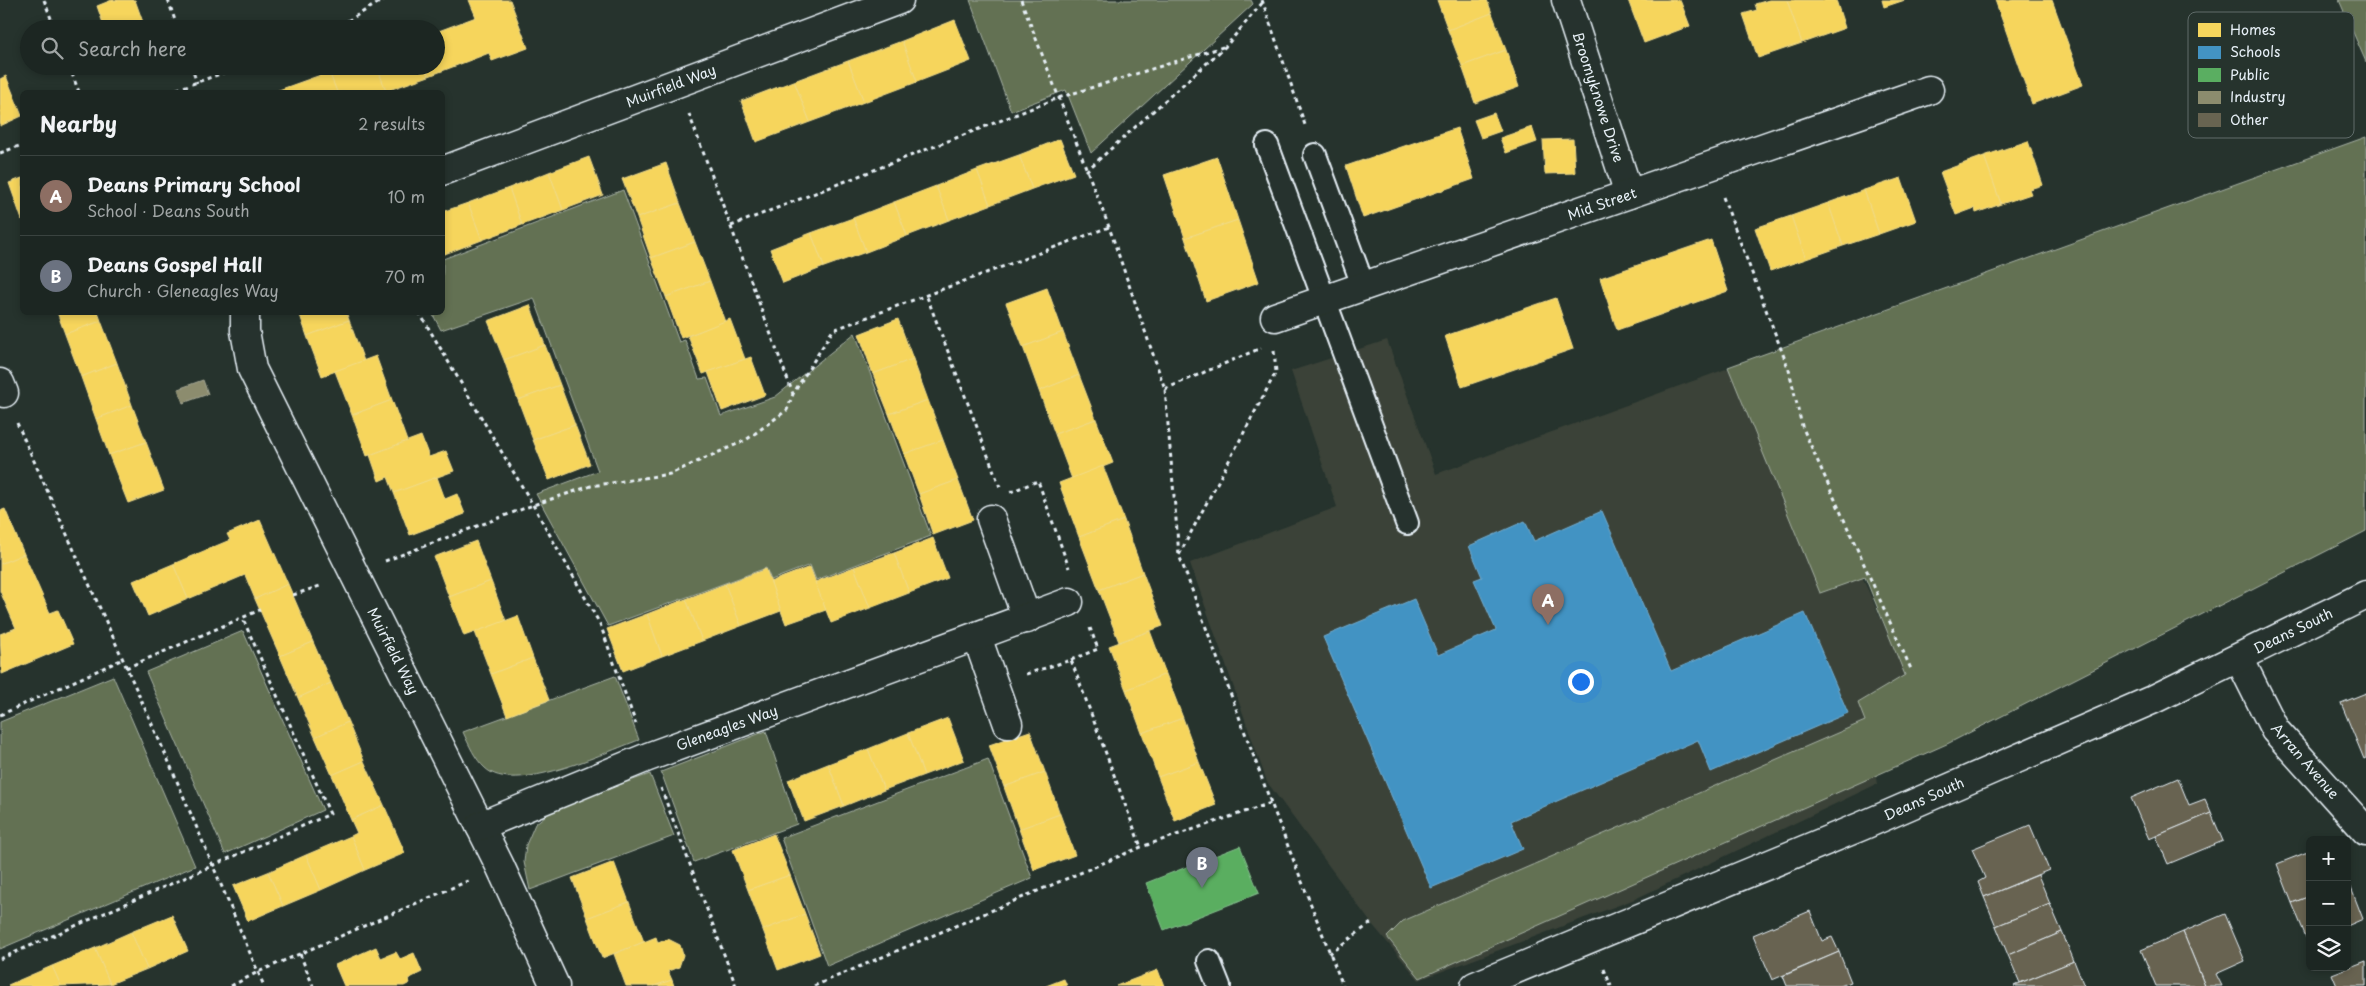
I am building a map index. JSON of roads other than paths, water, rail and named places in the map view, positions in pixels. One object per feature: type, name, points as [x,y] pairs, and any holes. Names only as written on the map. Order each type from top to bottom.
[{"type":"street","name":"Muirfield Way","points":[[445,170],[898,0]]},
{"type":"street","name":"Broomyknowe Drive","points":[[1566,0],[1630,194]]},
{"type":"street","name":"Mid Street","points":[[1274,330],[1323,302],[1929,90]]},
{"type":"street","name":"Muirfield Way","points":[[245,315],[245,331],[252,368],[500,866],[555,986]]},
{"type":"street","points":[[991,519],[1027,619]]},
{"type":"street","name":"Deans South","points":[[1475,986],[1871,822],[2152,700],[2366,595]]},
{"type":"street","name":"Gleneagles Way","points":[[480,826],[648,757],[1069,602]]},
{"type":"street","points":[[978,637],[1008,724]]},
{"type":"street","name":"Arran Avenue","points":[[2239,658],[2275,730],[2366,831]]},
{"type":"lane","points":[[1267,145],[1323,302],[1407,523]]},
{"type":"lane","points":[[1315,155],[1364,288]]},
{"type":"lane","points":[[1209,961],[1219,986]]},
{"type":"place","name":"Deans Primary School","points":[[1548,625]]},
{"type":"place","name":"Deans Gospel Hall","points":[[1202,888]]}]
